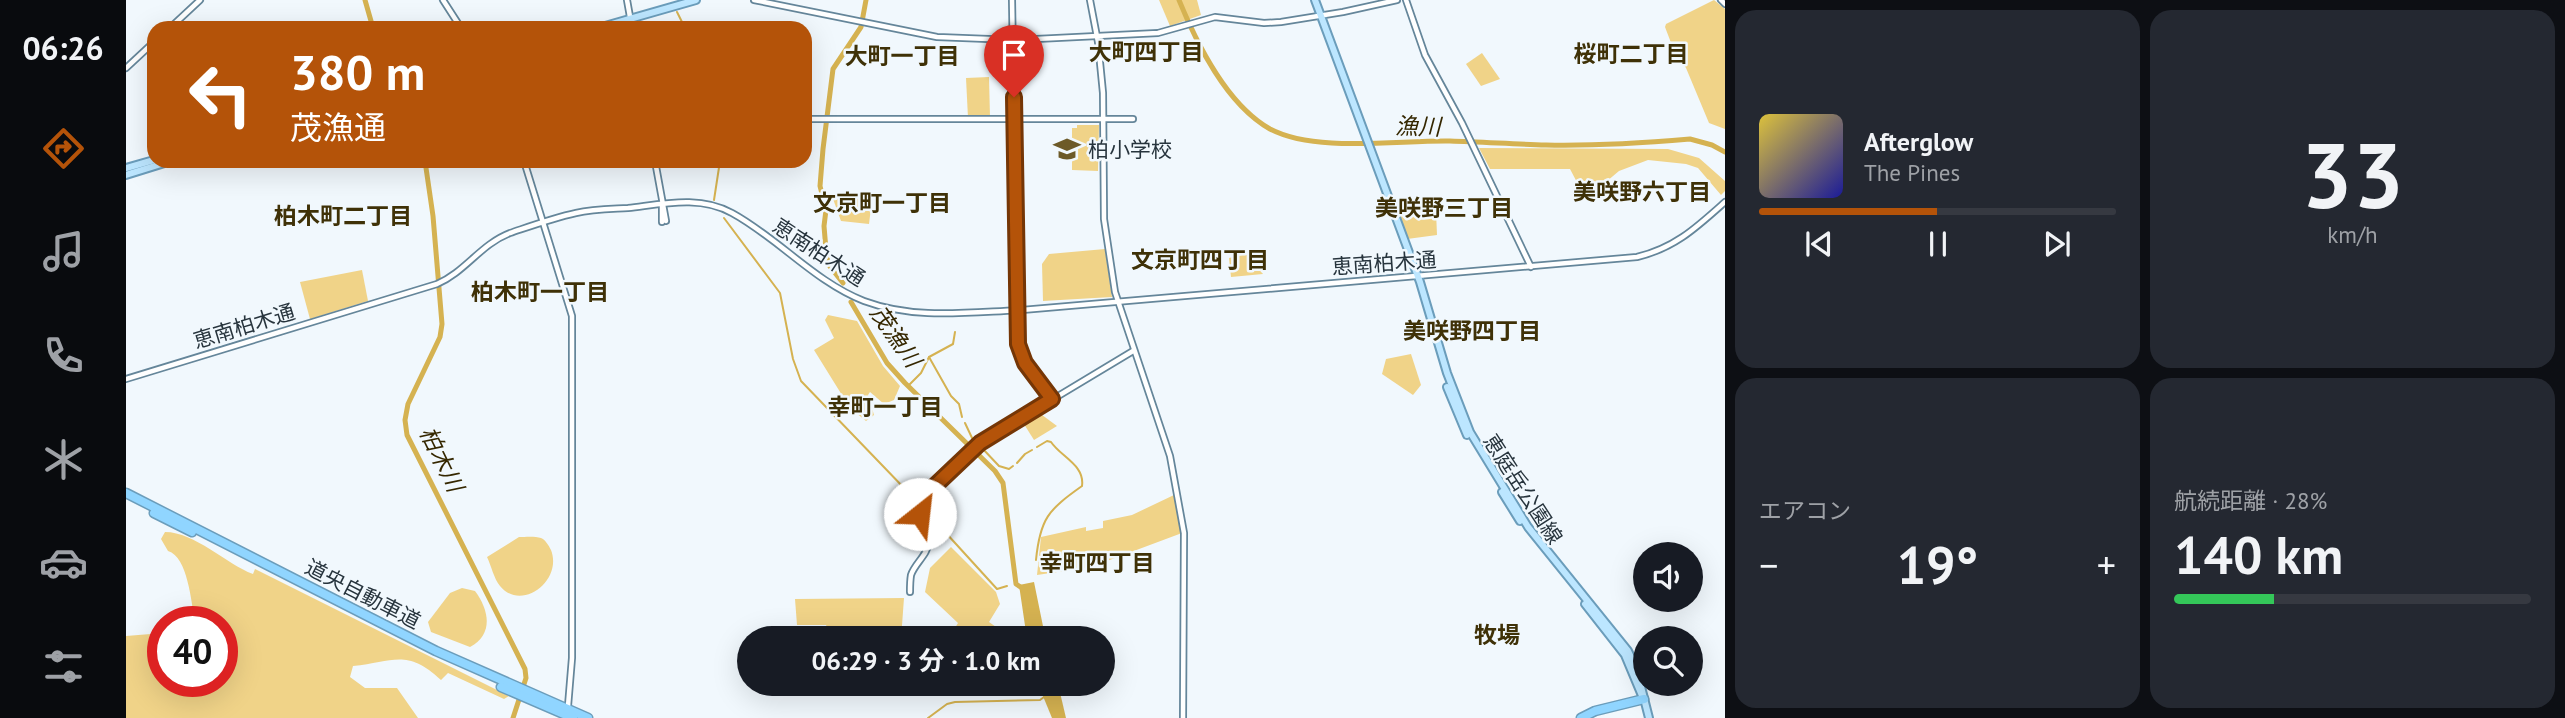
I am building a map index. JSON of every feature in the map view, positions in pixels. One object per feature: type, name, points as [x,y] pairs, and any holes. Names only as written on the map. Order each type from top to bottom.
[{"type":"highway","name":"道央自動車道","points":[[126,493],[515,691]]},
{"type":"highway","name":"道央自動車道","points":[[126,499],[348,613],[573,718]]},
{"type":"highway","name":"道央自動車道","points":[[534,699],[588,718]]},
{"type":"highway","points":[[1581,718],[1595,711],[1644,699]]},
{"type":"main road","points":[[620,21],[679,2],[696,0]]},
{"type":"main road","name":"恵庭岳公園線","points":[[1315,0],[1416,275],[1415,282],[1454,409],[1528,534],[1625,655],[1649,718]]},
{"type":"main road","points":[[126,168],[147,162]]},
{"type":"main road","points":[[126,175],[148,168]]},
{"type":"street","points":[[178,21],[200,0]]},
{"type":"street","points":[[443,0],[456,21]]},
{"type":"street","points":[[627,0],[631,21]]},
{"type":"street","points":[[754,0],[937,37],[1014,40],[1158,33],[1222,17],[1268,23],[1321,16],[1397,0]]},
{"type":"street","points":[[1012,0],[1018,344],[1023,359],[1052,399]]},
{"type":"street","points":[[1090,0],[1103,119],[1104,219],[1117,301],[1170,456],[1184,533],[1183,718]]},
{"type":"street","points":[[1406,0],[1425,55],[1462,123],[1531,267]]},
{"type":"street","points":[[1721,0],[1725,4]]},
{"type":"street","points":[[126,68],[147,48]]},
{"type":"street","points":[[812,118],[1133,119]]},
{"type":"street","points":[[526,168],[569,304],[572,327],[572,668],[568,706]]},
{"type":"street","points":[[656,168],[664,222]]},
{"type":"street","name":"恵南柏木通","points":[[126,379],[426,288],[444,281],[492,242],[578,212],[702,203],[730,212],[842,290],[883,306],[922,313],[1018,310],[1625,258],[1659,251],[1692,233],[1725,202]]},
{"type":"street","points":[[910,592],[911,576],[924,556],[929,541],[929,534],[919,510],[920,502],[975,447],[1133,351]]},
{"type":"shaded area","points":[[1159,0],[1197,0],[1201,15],[1170,26]]},
{"type":"shaded area","points":[[1714,0],[1725,9],[1725,129],[1709,123],[1665,27],[1666,24]]},
{"type":"shaded area","points":[[1482,53],[1500,79],[1481,86],[1466,64]]},
{"type":"shaded area","points":[[989,77],[990,117],[968,118],[966,78]]},
{"type":"shaded area","points":[[1077,125],[1099,125],[1098,171],[1072,170],[1072,128],[1077,128]]},
{"type":"shaded area","points":[[1479,148],[1668,149],[1699,158],[1725,181],[1725,191],[1721,195],[1698,168],[1648,160],[1619,171],[1588,197],[1570,169],[1490,169]]},
{"type":"shaded area","points":[[832,196],[872,200],[869,224],[841,221]]},
{"type":"shaded area","points":[[1402,211],[1436,211],[1437,235],[1407,239],[1398,214]]},
{"type":"shaded area","points":[[1105,249],[1112,297],[1043,301],[1042,264],[1049,254]]},
{"type":"shaded area","points":[[1247,254],[1263,274],[1231,277],[1229,258]]},
{"type":"shaded area","points":[[362,270],[368,301],[310,319],[300,282]]},
{"type":"shaded area","points":[[828,315],[857,321],[883,366],[900,386],[894,400],[884,404],[870,392],[868,395],[874,415],[866,421],[850,408],[814,350],[834,338],[825,320]]},
{"type":"shaded area","points":[[1411,354],[1421,385],[1413,395],[1382,374],[1386,359]]},
{"type":"shaded area","points":[[1038,412],[1057,426],[1034,440],[1022,421]]},
{"type":"shaded area","points":[[1174,495],[1182,533],[1091,567],[1037,575],[1041,537],[1086,527],[1086,531],[1103,528],[1103,521],[1132,515]]},
{"type":"shaded area","points":[[165,532],[188,537],[253,574],[255,569],[509,696],[504,699],[448,673],[441,680],[429,670],[409,660],[389,660],[353,666],[350,677],[365,688],[397,688],[418,718],[126,718],[126,636],[147,634],[147,697],[238,697],[238,606],[192,606],[180,562],[168,551],[161,539]]},
{"type":"shaded area","points":[[519,537],[542,539],[551,550],[553,562],[546,582],[529,594],[519,596],[500,586],[487,557]]},
{"type":"shaded area","points":[[951,547],[996,592],[1000,604],[989,622],[995,626],[956,626],[958,623],[925,592],[930,568]]},
{"type":"shaded area","points":[[1034,582],[1043,626],[1025,626],[1019,585]]},
{"type":"shaded area","points":[[462,588],[475,591],[484,606],[487,621],[483,635],[470,647],[431,632],[428,622],[450,593]]},
{"type":"shaded area","points":[[904,598],[902,626],[797,625],[795,599]]},
{"type":"shaded area","points":[[1043,696],[1061,696],[1066,718],[1052,718]]},
{"type":"waterway","name":"柏木川","points":[[365,0],[371,21]]},
{"type":"waterway","name":"茂漁川","points":[[843,283],[828,264],[824,226],[826,210],[820,186],[823,149],[833,69],[861,27],[866,0]]},
{"type":"waterway","name":"漁川","points":[[1179,0],[1204,54],[1227,89],[1254,118],[1270,129],[1289,136],[1310,141],[1357,144],[1450,141],[1564,145],[1690,139],[1725,152]]},
{"type":"waterway","points":[[677,12],[682,21]]},
{"type":"waterway","name":"柏木川","points":[[426,168],[442,324],[440,337],[408,404],[405,420],[407,435],[525,669],[526,678],[513,718]]},
{"type":"waterway","points":[[714,200],[719,168]]},
{"type":"waterway","points":[[724,218],[780,293],[793,359],[801,381],[906,490]]},
{"type":"waterway","name":"茂漁川","points":[[851,302],[887,363],[995,471],[1003,483],[1016,584],[1025,590]]},
{"type":"waterway","points":[[908,386],[921,373],[929,357],[953,344],[955,332]]},
{"type":"waterway","points":[[929,357],[951,396],[959,404],[962,417]]},
{"type":"waterway","points":[[965,423],[973,440]]},
{"type":"waterway","points":[[1036,560],[1043,525],[1054,509],[1082,486],[1080,472],[1051,442],[1047,441],[1037,447]]},
{"type":"waterway","points":[[982,448],[999,466],[1009,469],[1013,466]]},
{"type":"waterway","points":[[1017,463],[1032,450]]},
{"type":"waterway","points":[[925,510],[997,589],[1007,586]]},
{"type":"waterway","points":[[928,718],[947,704],[955,702],[1040,700],[1044,697]]},
{"type":"place","name":"柏小学校","points":[[1067,149]]},
{"type":"district","name":"大町四丁目","points":[[1146,51]]},
{"type":"district","name":"桜町二丁目","points":[[1631,53]]},
{"type":"district","name":"大町一丁目","points":[[902,55]]},
{"type":"district","name":"美咲野六丁目","points":[[1642,191]]},
{"type":"district","name":"文京町一丁目","points":[[882,202]]},
{"type":"district","name":"美咲野三丁目","points":[[1444,207]]},
{"type":"district","name":"柏木町二丁目","points":[[343,215]]},
{"type":"district","name":"文京町四丁目","points":[[1200,259]]},
{"type":"district","name":"柏木町一丁目","points":[[540,291]]},
{"type":"district","name":"美咲野四丁目","points":[[1472,330]]},
{"type":"district","name":"幸町一丁目","points":[[885,406]]},
{"type":"district","name":"幸町四丁目","points":[[1097,562]]},
{"type":"district","name":"牧場","points":[[1497,634]]},
{"type":"route","points":[[920,514],[922,498],[980,443],[1052,399],[1025,363],[1018,344],[1014,97]]}]
